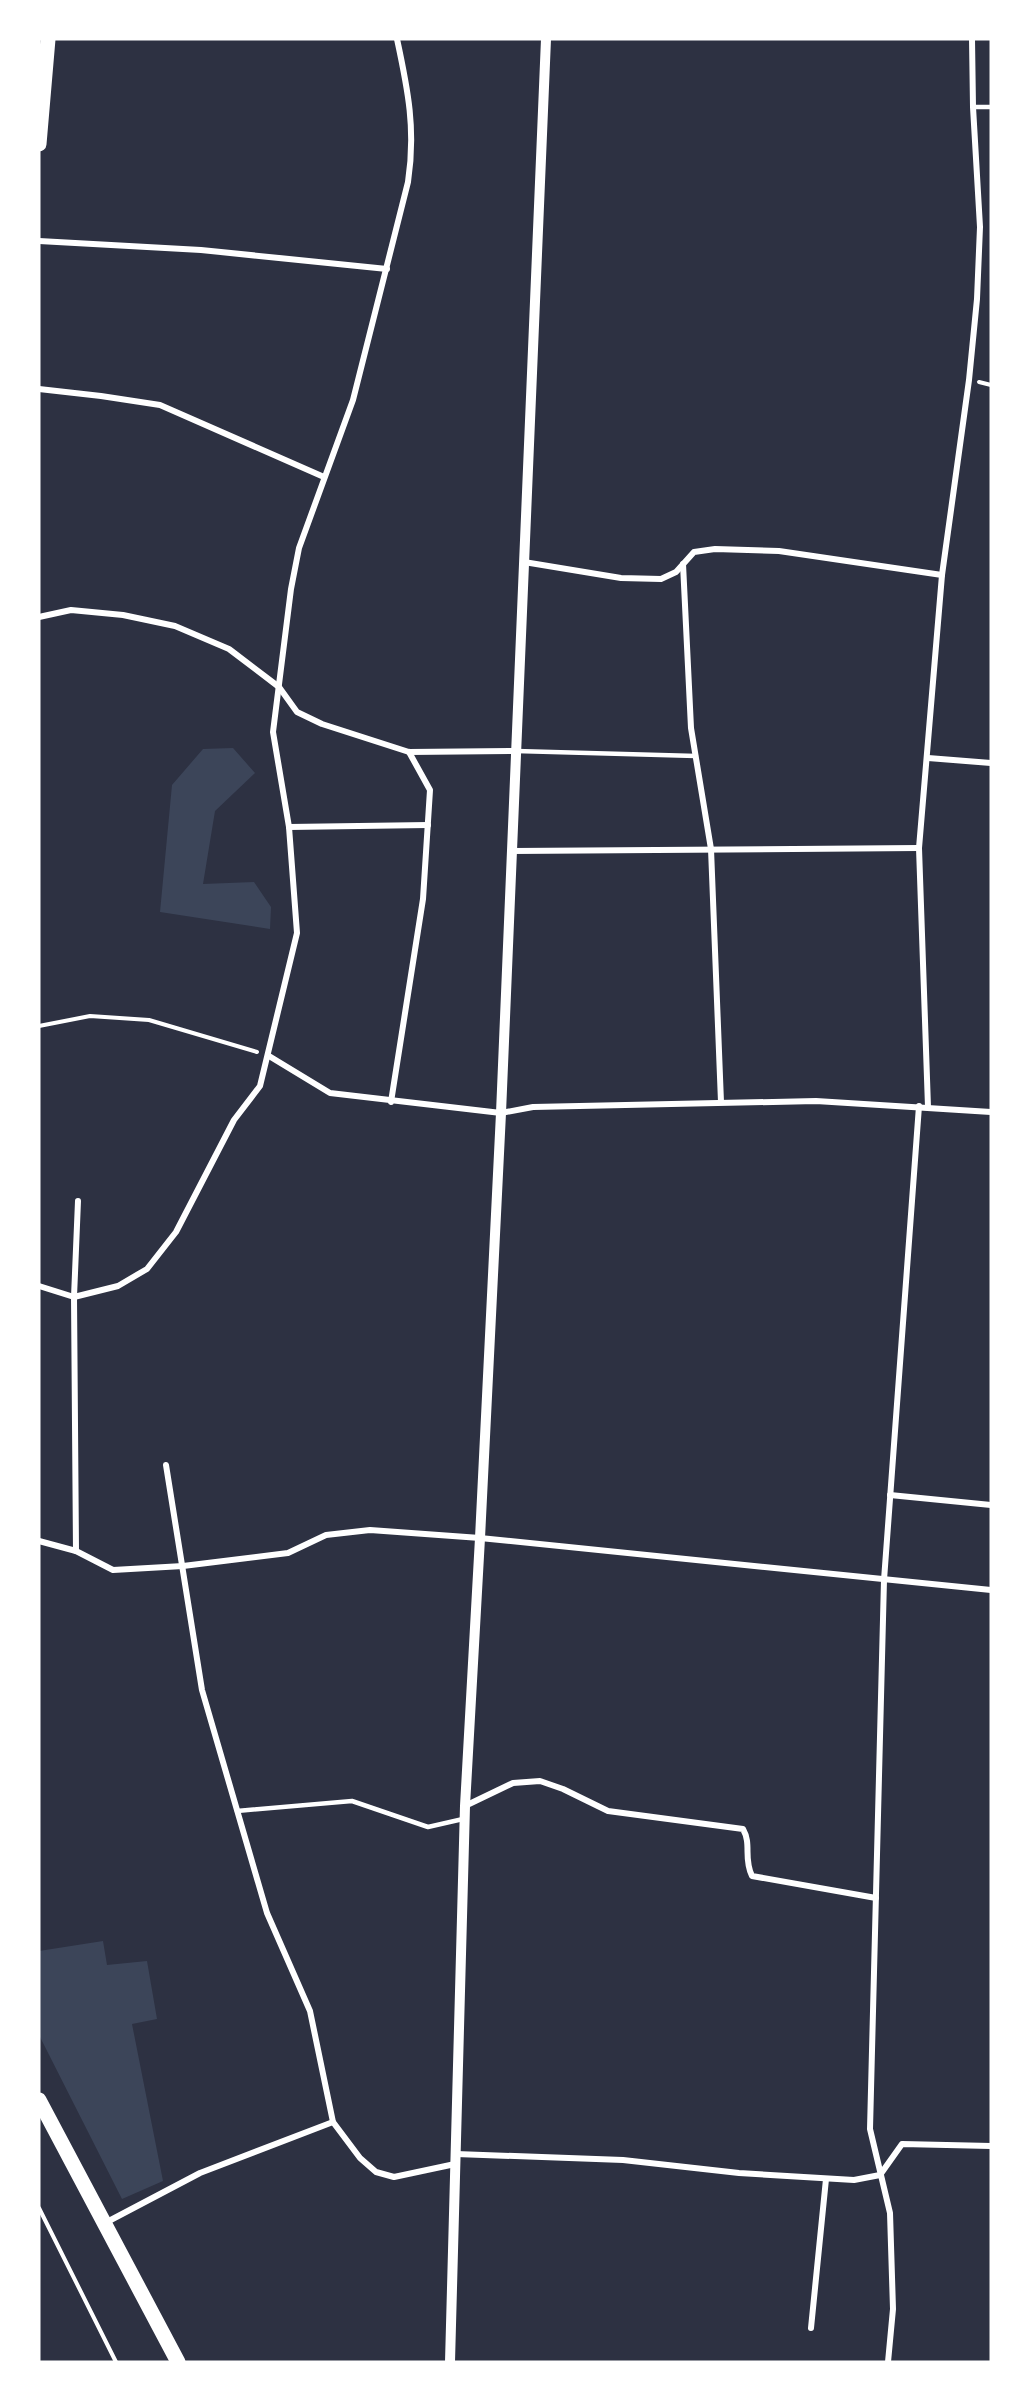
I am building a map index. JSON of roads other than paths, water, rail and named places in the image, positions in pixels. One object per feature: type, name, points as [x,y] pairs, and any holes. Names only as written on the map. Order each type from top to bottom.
[{"type":"highway","points":[[39,144],[48,39]]},
{"type":"highway","points":[[39,2100],[178,2362]]},
{"type":"street","points":[[39,1286],[74,1297],[118,1286],[147,1269],[176,1232],[234,1120],[261,1086],[270,1056],[297,933],[289,827],[273,732],[299,548],[353,400],[387,269],[412,154],[410,98],[397,39]]},
{"type":"street","points":[[450,2362],[464,1818],[501,1113],[546,39]]},
{"type":"street","points":[[928,1107],[919,848],[942,575],[969,380],[977,299],[980,227],[973,107],[972,39]]},
{"type":"street","points":[[39,241],[201,250],[387,269]]},
{"type":"street","points":[[39,389],[160,405],[324,477]]},
{"type":"street","points":[[524,562],[621,578],[661,579],[676,572],[694,552],[715,549],[779,551],[942,575]]},
{"type":"street","points":[[683,564],[691,728],[711,849],[721,1102]]},
{"type":"street","points":[[39,617],[71,610],[123,615],[176,626],[229,649],[279,687],[297,712],[322,724],[409,752],[516,751]]},
{"type":"street","points":[[391,1102],[423,899],[430,790],[409,752]]},
{"type":"street","points":[[928,758],[991,763]]},
{"type":"street","points":[[289,827],[428,825]]},
{"type":"street","points":[[512,851],[919,848]]},
{"type":"street","points":[[270,1056],[330,1093],[391,1102],[501,1113],[533,1107],[816,1101],[991,1112]]},
{"type":"street","points":[[888,2362],[893,2308],[890,2213],[870,2129],[884,1580],[919,1106]]},
{"type":"street","points":[[76,1551],[74,1297],[78,1201]]},
{"type":"street","points":[[166,1465],[202,1690],[267,1913],[310,2010],[333,2122],[360,2158],[376,2172],[394,2177],[455,2159],[622,2160],[739,2173],[854,2180],[880,2175],[902,2144],[991,2146]]},
{"type":"street","points":[[890,1495],[991,1505]]},
{"type":"street","points":[[39,1541],[76,1551],[113,1570],[183,1566],[288,1552],[326,1535],[370,1530],[480,1538],[991,1590]]},
{"type":"street","points":[[465,1806],[513,1783],[540,1781],[563,1789],[608,1811],[743,1829],[748,1838],[746,1864],[752,1875],[876,1898]]},
{"type":"street","points":[[104,2223],[201,2173],[333,2122]]},
{"type":"street","points":[[812,2328],[826,2178]]},
{"type":"lane","points":[[973,107],[991,107]]},
{"type":"lane","points":[[516,751],[696,756]]},
{"type":"lane","points":[[237,1811],[352,1801],[428,1827],[464,1818]]}]
